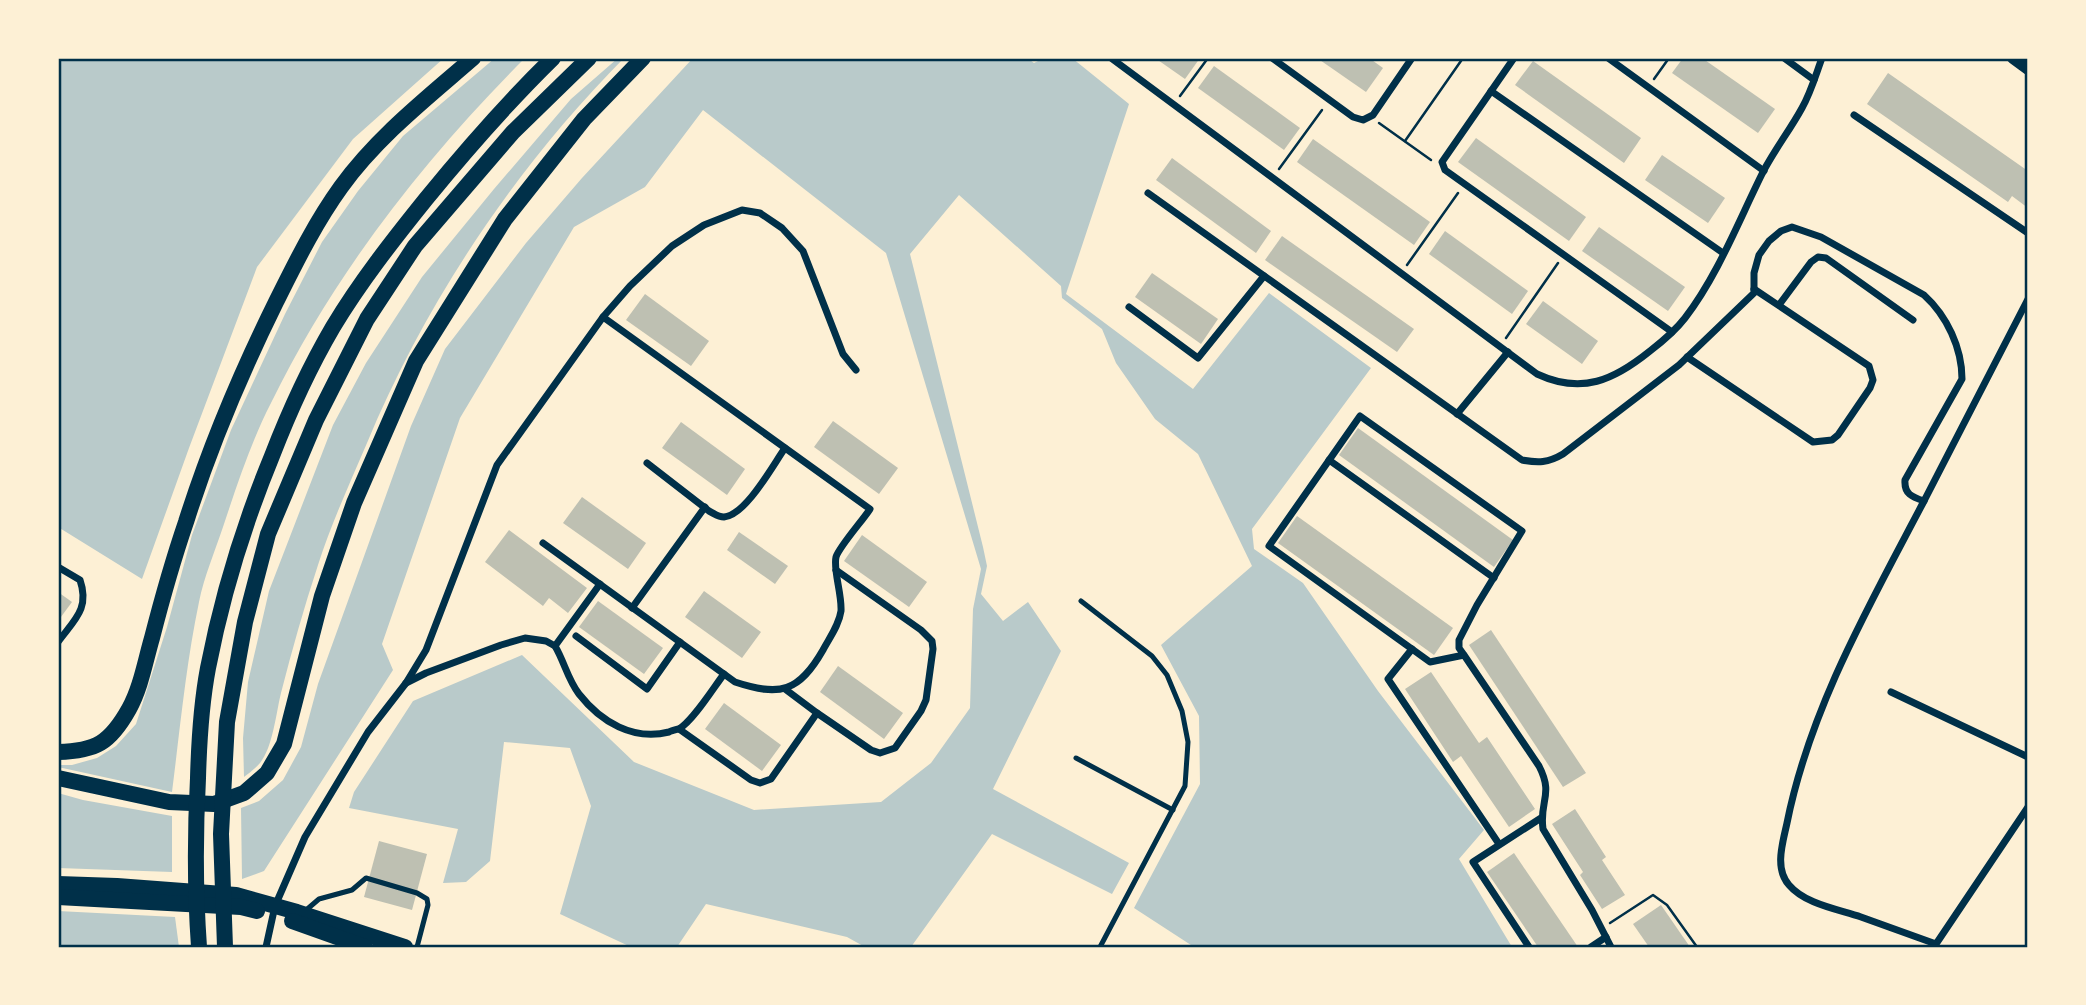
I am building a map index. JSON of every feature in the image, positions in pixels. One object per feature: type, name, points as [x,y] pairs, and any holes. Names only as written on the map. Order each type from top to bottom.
[{"type":"main road","points":[[58,752],[96,747],[114,731],[129,708],[139,684],[172,565],[199,482],[246,363],[311,233],[342,185],[386,135],[473,58]]},
{"type":"main road","points":[[200,947],[195,892],[195,826],[201,720],[208,669],[223,601],[254,500],[290,411],[333,328],[387,248],[442,180],[529,81],[553,58]]},
{"type":"main road","points":[[225,947],[220,834],[227,722],[244,622],[268,534],[316,420],[367,318],[415,246],[513,132],[589,58]]},
{"type":"main road","points":[[58,778],[169,802],[214,804],[244,793],[267,773],[284,744],[322,596],[354,502],[416,361],[505,219],[584,119],[643,58]]},
{"type":"main road","points":[[58,884],[236,895],[365,947]]},
{"type":"main road","points":[[58,897],[301,913],[405,947]]},
{"type":"street","points":[[1111,58],[1537,374],[1555,383],[1578,384],[1604,379],[1631,366],[1684,320],[1723,253],[1773,152],[1803,107],[1822,58]]},
{"type":"street","points":[[1272,58],[1353,117],[1363,120],[1373,115],[1412,58]]},
{"type":"street","points":[[1514,58],[1443,162],[1445,170],[1672,332]]},
{"type":"street","points":[[1608,58],[1764,171]]},
{"type":"street","points":[[1784,58],[1814,80]]},
{"type":"street","points":[[2013,58],[2028,69]]},
{"type":"street","points":[[1491,91],[1723,253]]},
{"type":"street","points":[[1854,115],[2028,233]]},
{"type":"street","points":[[1148,193],[1522,460],[1536,463],[1551,461],[1563,454],[1687,357],[1754,293],[1754,273],[1759,255],[1769,241],[1793,227],[1821,237],[1924,295],[1946,323],[1962,362],[1962,379],[1905,480],[1908,493],[1924,501]]},
{"type":"street","points":[[266,947],[274,911],[305,837],[368,732],[406,683],[426,650],[497,465],[603,317],[629,286],[672,246],[704,225],[741,210],[760,213],[782,228],[803,251],[843,354],[856,370]]},
{"type":"street","points":[[1779,304],[1811,262],[1818,257],[1826,258],[1913,320]]},
{"type":"street","points":[[1129,307],[1198,358],[1264,276]]},
{"type":"street","points":[[1687,357],[1813,442],[1822,443],[1838,435],[1870,388],[1873,380],[1869,366],[1754,289]]},
{"type":"street","points":[[2028,299],[1853,635],[1804,753],[1792,794],[1780,857],[1782,873],[1787,883],[1809,900],[1936,944],[2028,807]]},
{"type":"street","points":[[543,543],[735,682],[768,690],[785,689],[799,681],[813,667],[837,625],[841,611],[836,556],[870,509],[603,317]]},
{"type":"street","points":[[1457,414],[1508,352]]},
{"type":"street","points":[[1464,655],[1430,662],[1269,546],[1360,416],[1522,531],[1459,640],[1459,648],[1464,655],[1539,766],[1546,779],[1548,791],[1541,818],[1543,829],[1611,947]]},
{"type":"street","points":[[646,463],[705,507],[719,516],[727,517],[738,512],[746,503],[785,448]]},
{"type":"street","points":[[1329,460],[1494,578]]},
{"type":"street","points":[[632,608],[705,507]]},
{"type":"street","points":[[58,567],[80,580],[85,594],[82,607],[58,642]]},
{"type":"street","points":[[785,689],[871,750],[880,753],[895,748],[926,700],[932,641],[836,570]]},
{"type":"street","points":[[555,646],[600,584]]},
{"type":"street","points":[[576,636],[647,689],[680,642]]},
{"type":"street","points":[[406,683],[501,645],[525,638],[545,641],[555,646],[579,694],[603,717],[639,735],[656,735],[679,729],[724,674]]},
{"type":"street","points":[[1412,649],[1388,679],[1499,844]]},
{"type":"street","points":[[1891,692],[2028,757]]},
{"type":"street","points":[[679,729],[751,780],[760,783],[771,779],[817,713]]},
{"type":"street","points":[[1529,947],[1472,862],[1541,818]]},
{"type":"street","points":[[1591,947],[1606,937]]},
{"type":"lane","points":[[1081,601],[1152,656],[1167,675],[1182,710],[1188,742],[1185,786],[1100,947]]},
{"type":"lane","points":[[1076,758],[1173,810]]},
{"type":"lane","points":[[301,913],[320,899],[352,890],[366,878],[381,882],[423,895],[426,899],[428,905],[417,947]]},
{"type":"path","points":[[1174,105],[1208,58]]},
{"type":"path","points":[[1405,141],[1463,58]]},
{"type":"path","points":[[1648,87],[1669,58]]},
{"type":"path","points":[[1272,178],[1329,100]]},
{"type":"path","points":[[1370,117],[1445,170]]},
{"type":"path","points":[[1401,273],[1465,184]]},
{"type":"path","points":[[1500,347],[1564,255]]},
{"type":"path","points":[[1602,929],[1653,895],[1667,905],[1696,947]]},
{"type":"shaded area","points":[[58,58],[444,58],[353,139],[257,267],[142,579],[58,527]]},
{"type":"shaded area","points":[[495,58],[525,58],[452,136],[352,264],[296,355],[257,433],[201,593],[187,673],[172,792],[58,767],[97,758],[116,746],[136,724],[167,627],[192,535],[231,430],[322,242],[358,191],[403,136]]},
{"type":"shaded area","points":[[618,58],[624,58],[584,100],[511,190],[477,238],[417,338],[367,443],[323,550],[294,645],[268,748],[260,763],[244,777],[243,738],[248,682],[269,591],[333,425],[366,363],[422,277],[571,99]]},
{"type":"shaded area","points":[[693,58],[1027,58],[1034,63],[1044,58],[1072,58],[1129,104],[1066,294],[1193,389],[1269,293],[1371,368],[1252,529],[1254,549],[1303,583],[1378,691],[1484,830],[1459,859],[1512,947],[1194,947],[1134,908],[1200,784],[1199,716],[1161,645],[1252,566],[1198,454],[1155,419],[1116,363],[1102,329],[1062,298],[1061,286],[959,195],[910,254],[987,566],[981,594],[1003,621],[1028,602],[1061,651],[993,789],[1129,863],[1112,894],[992,834],[911,947],[865,947],[847,937],[706,904],[677,947],[631,947],[560,914],[591,806],[570,748],[504,742],[490,861],[466,882],[443,883],[458,829],[349,808],[354,792],[413,701],[522,655],[634,762],[754,810],[881,802],[931,763],[970,708],[973,609],[981,569],[886,253],[703,110],[645,187],[574,227],[460,418],[382,644],[393,670],[264,871],[242,879],[241,808],[259,801],[283,780],[301,747],[318,684],[411,426],[445,349],[526,243]]},
{"type":"shaded area","points":[[58,793],[172,816],[172,872],[58,868]]},
{"type":"shaded area","points":[[58,911],[175,917],[179,947],[58,947]]},
{"type":"building","points":[[1155,58],[1200,58],[1185,79]]},
{"type":"building","points":[[1317,58],[1369,58],[1383,68],[1366,92]]},
{"type":"building","points":[[1683,58],[1702,58],[1775,109],[1758,133],[1672,73]]},
{"type":"building","points":[[1533,61],[1641,138],[1624,163],[1515,85]]},
{"type":"building","points":[[1214,66],[1300,128],[1284,150],[1198,88]]},
{"type":"building","points":[[1888,73],[2028,171],[2028,208],[2012,196],[2008,202],[1867,104]]},
{"type":"building","points":[[1476,138],[1586,217],[1569,241],[1458,162]]},
{"type":"building","points":[[1313,139],[1430,222],[1414,245],[1297,162]]},
{"type":"building","points":[[1662,155],[1725,198],[1708,223],[1645,180]]},
{"type":"building","points":[[1172,158],[1271,231],[1256,253],[1156,180]]},
{"type":"building","points":[[1599,227],[1685,287],[1668,311],[1582,251]]},
{"type":"building","points":[[1445,231],[1528,291],[1512,314],[1429,254]]},
{"type":"building","points":[[1282,236],[1414,329],[1397,352],[1265,260]]},
{"type":"building","points":[[1152,273],[1218,319],[1201,344],[1135,297]]},
{"type":"building","points":[[645,294],[709,341],[691,366],[626,320]]},
{"type":"building","points":[[1543,301],[1598,341],[1582,364],[1526,324]]},
{"type":"building","points":[[833,421],[898,468],[879,494],[814,447]]},
{"type":"building","points":[[681,422],[745,469],[727,495],[662,448]]},
{"type":"building","points":[[1358,428],[1513,540],[1494,567],[1339,455]]},
{"type":"building","points":[[582,497],[646,543],[628,569],[563,523]]},
{"type":"building","points":[[1297,516],[1453,628],[1434,655],[1278,543]]},
{"type":"building","points":[[509,530],[587,588],[568,613],[549,598],[543,606],[485,562]]},
{"type":"building","points":[[739,532],[788,566],[775,584],[727,550]]},
{"type":"building","points":[[862,535],[927,582],[909,607],[844,561]]},
{"type":"building","points":[[704,591],[761,632],[742,658],[685,617]]},
{"type":"building","points":[[58,592],[72,602],[58,621]]},
{"type":"building","points":[[598,601],[663,648],[644,674],[579,627]]},
{"type":"building","points":[[1491,630],[1586,773],[1563,787],[1469,645]]},
{"type":"building","points":[[838,666],[903,713],[884,739],[820,692]]},
{"type":"building","points":[[1431,672],[1479,743],[1487,737],[1535,809],[1509,827],[1461,756],[1453,762],[1405,689]]},
{"type":"building","points":[[724,703],[781,745],[762,771],[705,729]]},
{"type":"building","points":[[1575,809],[1606,857],[1602,860],[1625,895],[1602,909],[1580,875],[1583,872],[1552,824]]},
{"type":"building","points":[[379,841],[427,854],[412,910],[364,897]]},
{"type":"building","points":[[1514,853],[1578,947],[1538,947],[1487,872]]},
{"type":"building","points":[[1661,905],[1690,947],[1649,947],[1633,924]]}]
